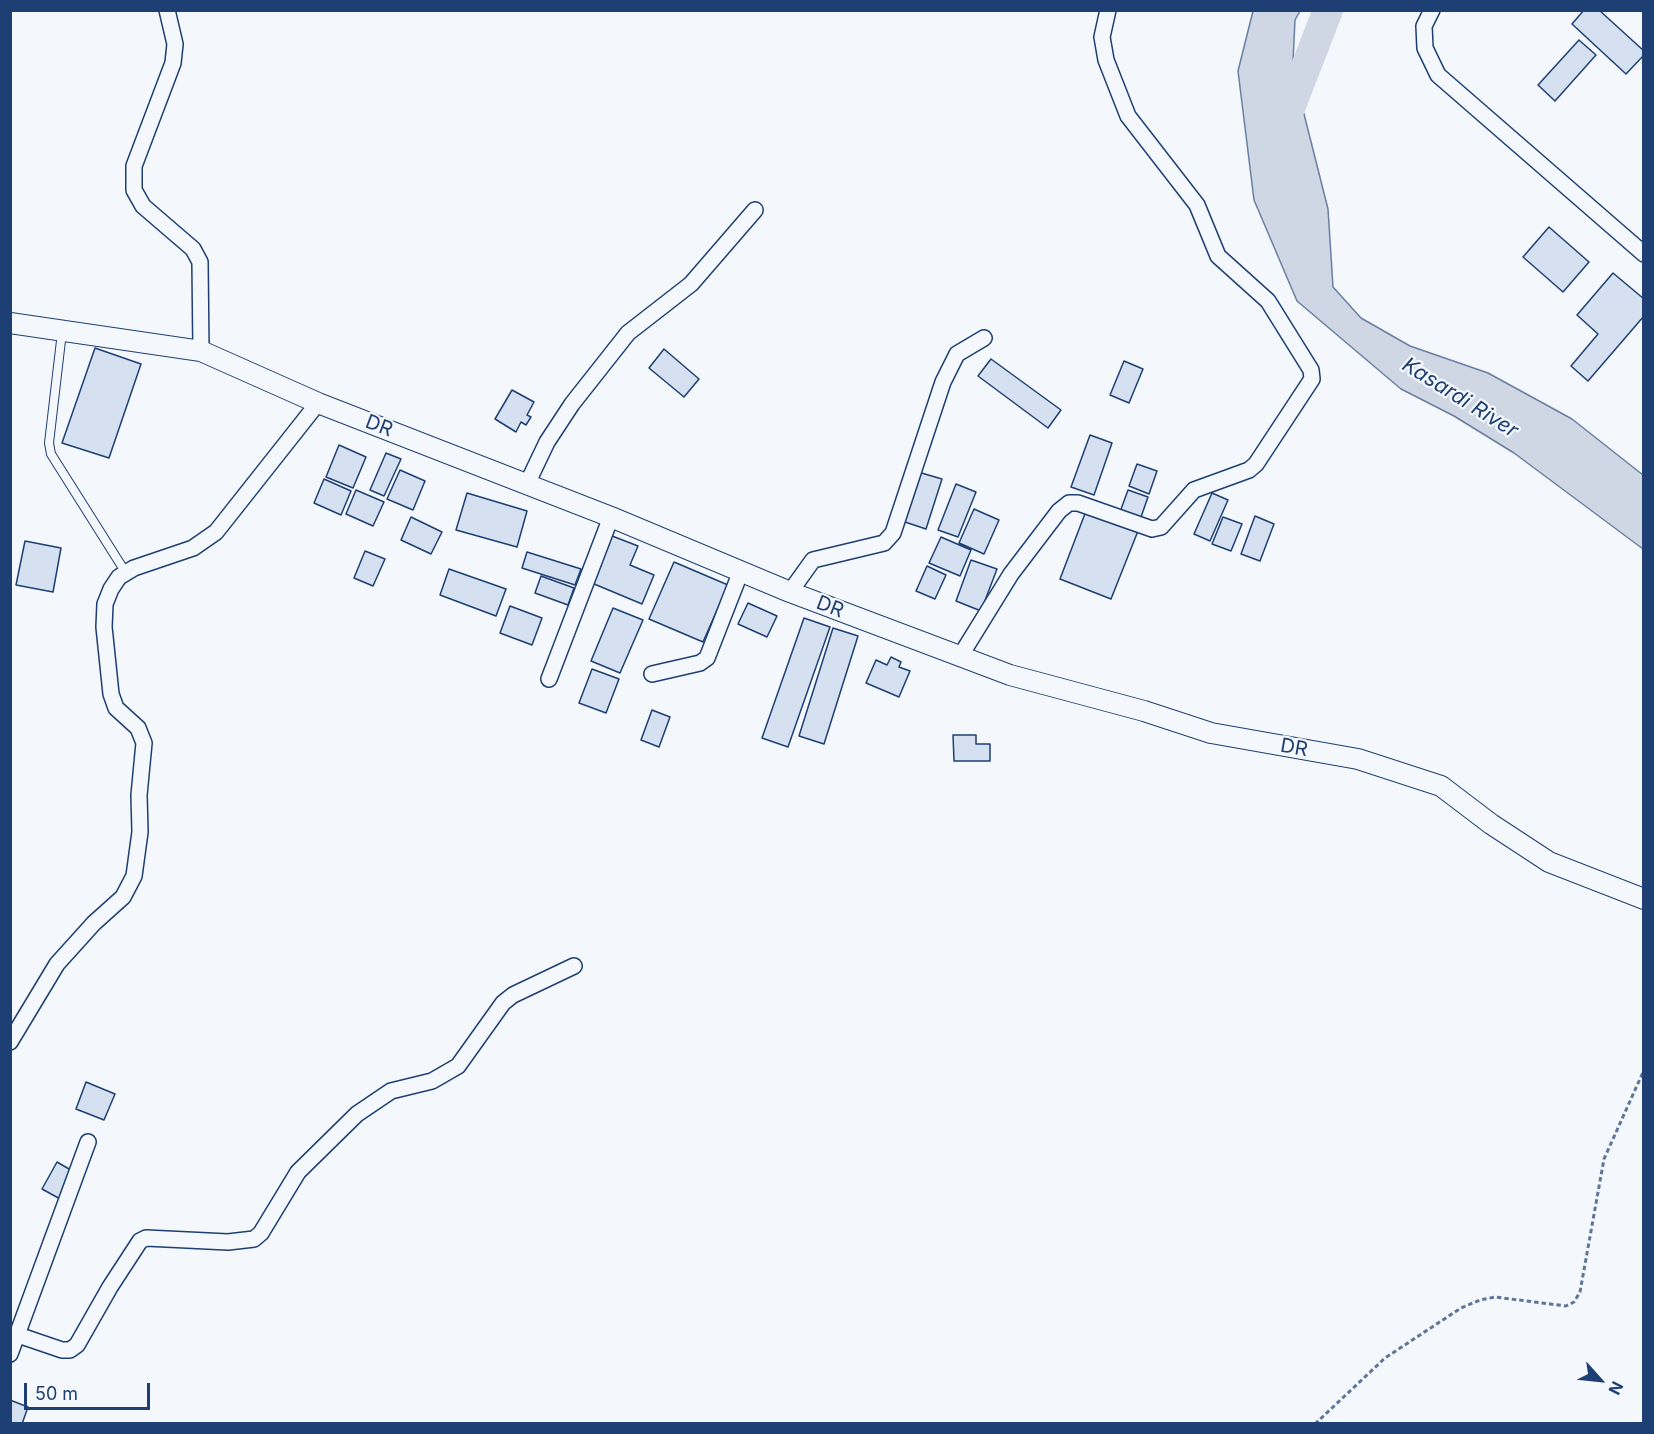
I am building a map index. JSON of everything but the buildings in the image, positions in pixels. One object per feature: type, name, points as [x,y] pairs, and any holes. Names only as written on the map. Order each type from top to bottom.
[{"type":"street","points":[[167,10],[175,44],[173,63],[134,166],[134,190],[143,206],[193,249],[200,262],[201,351]]},
{"type":"street","points":[[961,656],[1011,574],[1059,510],[1069,503],[1078,503],[1152,529],[1161,526],[1194,490],[1249,470],[1256,464],[1312,379],[1311,370],[1268,301],[1218,256],[1197,205],[1128,116],[1106,60],[1102,38],[1108,10]]},
{"type":"street","points":[[1432,10],[1424,26],[1425,48],[1438,75],[1644,254]]},
{"type":"street","points":[[527,484],[547,442],[572,404],[628,333],[691,284],[755,210]]},
{"type":"street","name":"DR","points":[[10,323],[201,351],[318,403],[611,517],[790,591],[1010,675],[1211,733],[1358,759],[1441,786],[1491,824],[1549,862],[1644,899]]},
{"type":"street","points":[[790,591],[813,560],[884,543],[893,532],[943,382],[957,354],[984,338]]},
{"type":"street","points":[[10,1042],[57,964],[94,923],[123,897],[130,888],[134,876],[140,832],[139,805],[144,743],[138,728],[125,718],[112,701],[105,627],[105,604],[111,588],[119,577],[126,573],[193,548],[216,532],[318,403]]},
{"type":"street","points":[[549,679],[611,517]]},
{"type":"street","points":[[652,674],[700,663],[707,658],[741,571]]},
{"type":"street","points":[[18,1335],[62,1350],[70,1350],[77,1345],[110,1287],[140,1241],[146,1238],[228,1242],[254,1239],[261,1233],[298,1172],[357,1114],[391,1091],[432,1081],[458,1066],[503,1002],[574,966]]},
{"type":"street","points":[[10,1354],[88,1142]]},
{"type":"lane","points":[[63,330],[49,443],[51,453],[126,573]]},
{"type":"path","points":[[1315,1424],[1385,1358],[1461,1308],[1495,1297],[1566,1306],[1574,1302],[1580,1292],[1604,1159],[1644,1070]]},
{"type":"water","points":[[1253,11],[1300,11],[1295,20],[1292,82],[1304,114],[1328,209],[1333,287],[1361,318],[1410,346],[1488,373],[1572,419],[1643,475],[1643,549],[1514,453],[1454,416],[1401,389],[1297,301],[1254,200],[1238,71]]},
{"type":"waterway","name":"Kasardi River","points":[[1287,131],[1285,121],[1328,10]]}]
